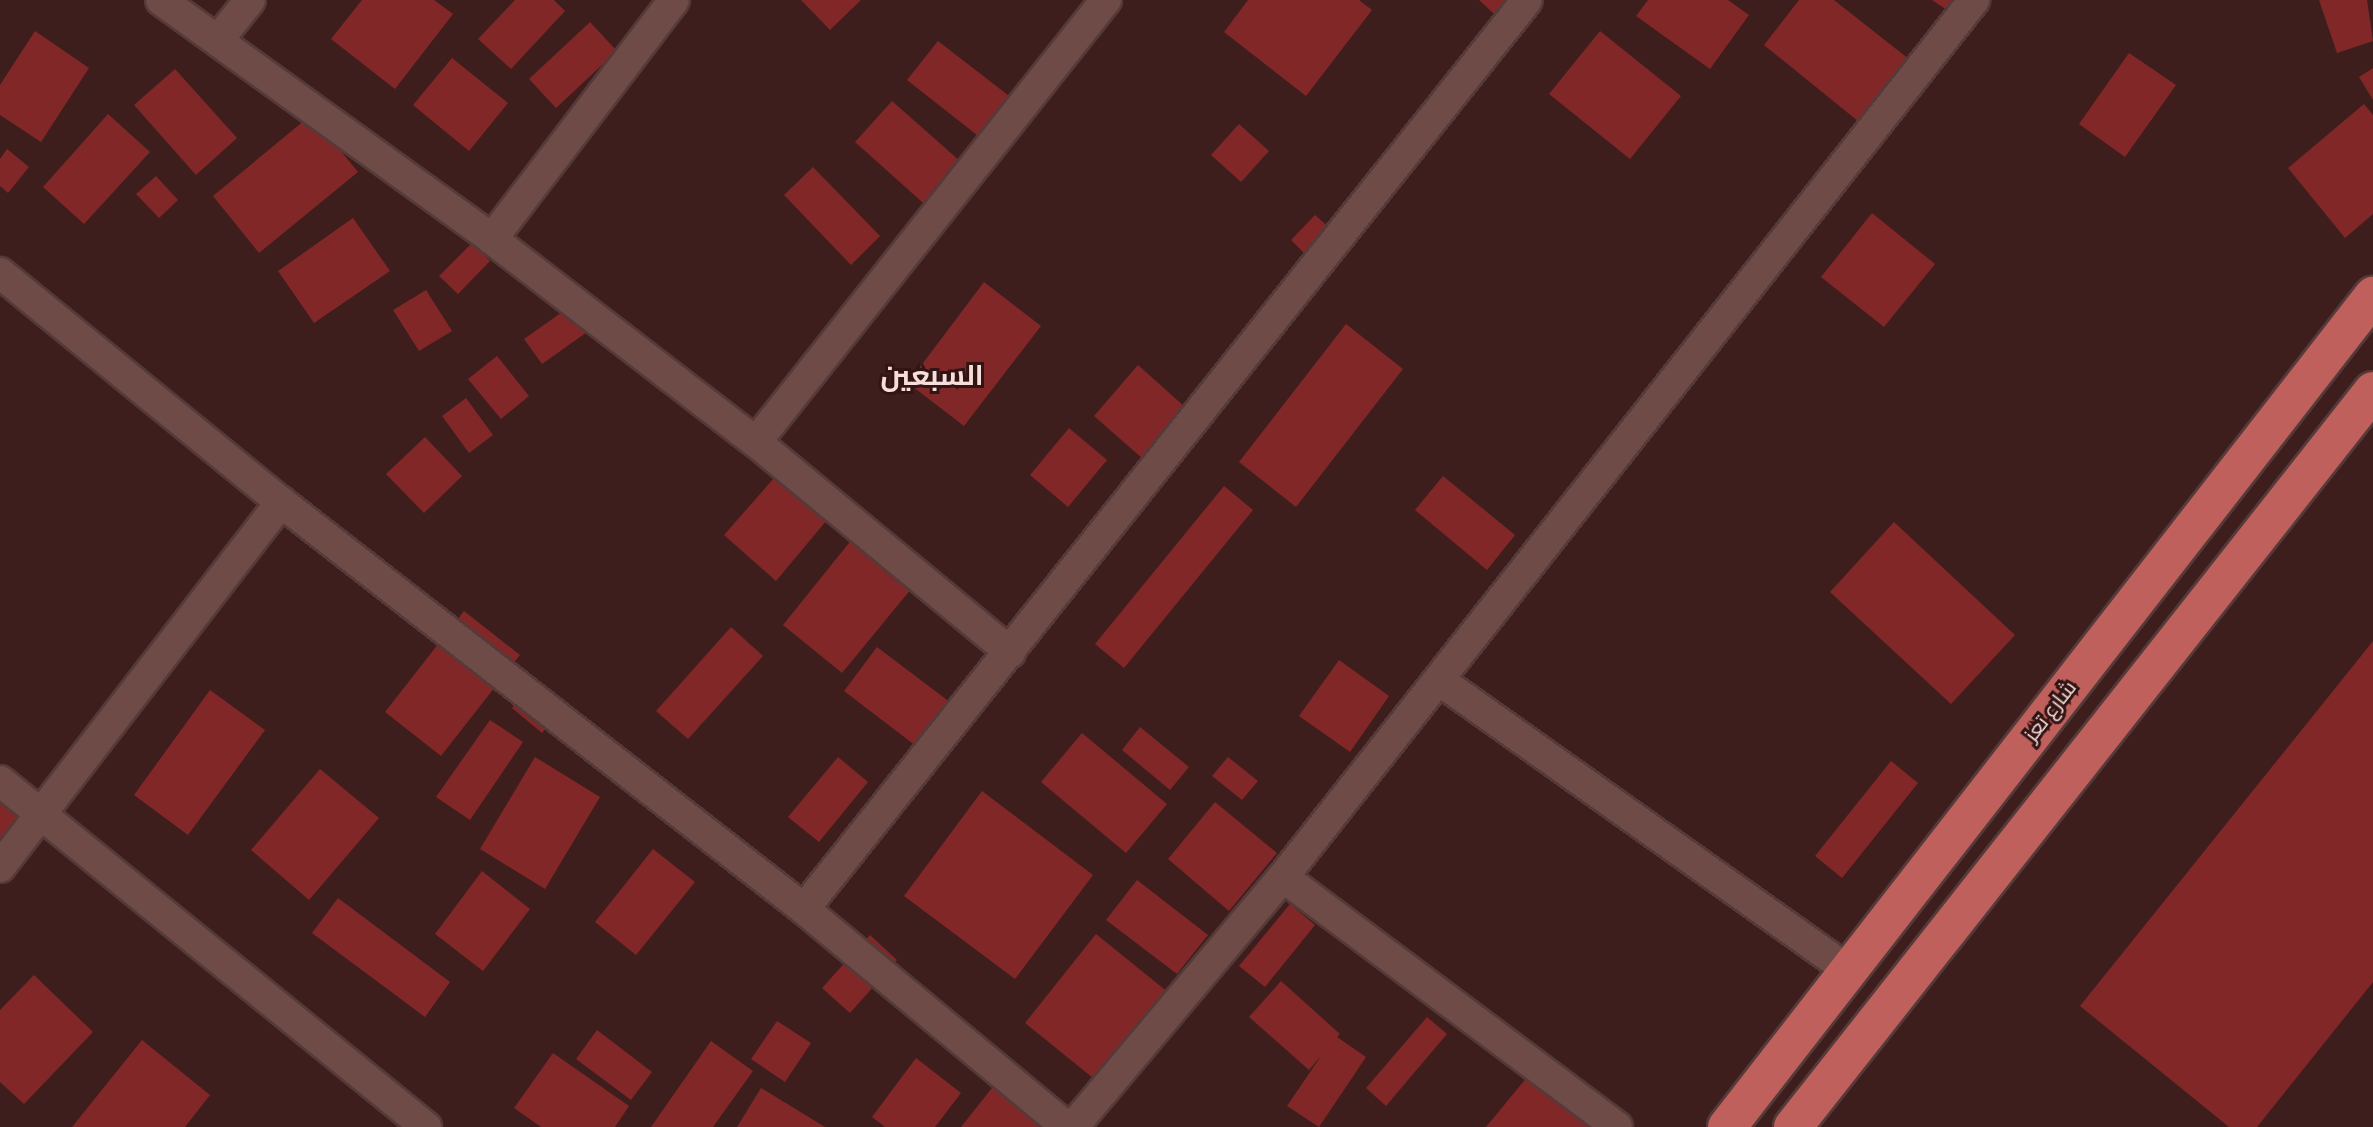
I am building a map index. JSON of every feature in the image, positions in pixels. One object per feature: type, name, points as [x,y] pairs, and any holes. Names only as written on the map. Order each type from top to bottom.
[{"type":"highway","name":"شارع تعز","points":[[1727,1127],[2373,296]]},
{"type":"highway","points":[[1793,1127],[2373,391]]},
{"type":"street","points":[[161,0],[492,239],[756,442],[1010,652]]},
{"type":"street","points":[[218,40],[250,0]]},
{"type":"street","points":[[492,239],[674,0]]},
{"type":"street","points":[[756,442],[1106,0]]},
{"type":"street","points":[[804,909],[1527,0]]},
{"type":"street","points":[[1073,1127],[1283,877],[1974,0]]},
{"type":"street","points":[[0,273],[281,502],[804,909],[1068,1127]]},
{"type":"street","points":[[0,867],[281,502]]},
{"type":"street","points":[[1439,680],[1848,970]]},
{"type":"street","points":[[0,781],[43,811],[426,1127]]},
{"type":"street","points":[[1283,877],[1617,1127]]},
{"type":"building","points":[[362,0],[434,0],[453,14],[395,89],[331,39]]},
{"type":"building","points":[[515,0],[554,0],[565,11],[511,69],[478,39]]},
{"type":"building","points":[[801,0],[861,0],[830,30]]},
{"type":"building","points":[[1248,0],[1359,0],[1372,10],[1306,96],[1224,32]]},
{"type":"building","points":[[1479,0],[1527,0],[1505,24]]},
{"type":"building","points":[[1648,0],[1728,0],[1749,15],[1710,69],[1636,16]]},
{"type":"building","points":[[1799,0],[1834,0],[1919,67],[1869,130],[1764,45]]},
{"type":"building","points":[[1932,0],[1971,0],[1959,18]]},
{"type":"building","points":[[2319,0],[2367,0],[2373,41],[2337,53]]},
{"type":"building","points":[[590,22],[617,51],[556,108],[529,79]]},
{"type":"building","points":[[35,31],[89,68],[41,142],[0,115],[0,85]]},
{"type":"building","points":[[1600,31],[1681,96],[1630,159],[1549,94]]},
{"type":"building","points":[[938,41],[1013,99],[982,139],[907,80]]},
{"type":"building","points":[[2129,53],[2176,85],[2125,157],[2079,124]]},
{"type":"building","points":[[452,58],[508,103],[469,151],[413,105]]},
{"type":"building","points":[[2373,68],[2373,100],[2359,77]]},
{"type":"building","points":[[175,69],[237,138],[196,175],[134,105]]},
{"type":"building","points":[[892,101],[978,177],[941,219],[855,142]]},
{"type":"building","points":[[2364,104],[2373,115],[2373,214],[2345,238],[2288,168]]},
{"type":"building","points":[[108,114],[150,152],[84,224],[43,187]]},
{"type":"building","points":[[311,115],[358,172],[259,253],[213,196]]},
{"type":"building","points":[[1239,124],[1269,151],[1241,182],[1211,155]]},
{"type":"building","points":[[7,149],[29,167],[8,193],[0,186],[0,159]]},
{"type":"building","points":[[813,167],[880,236],[851,265],[784,195]]},
{"type":"building","points":[[156,176],[178,200],[159,218],[136,194]]},
{"type":"building","points":[[1872,213],[1935,264],[1884,327],[1821,277]]},
{"type":"building","points":[[1315,215],[1334,232],[1309,258],[1291,240]]},
{"type":"building","points":[[353,218],[390,271],[314,323],[278,271]]},
{"type":"building","points":[[472,243],[490,261],[458,294],[439,276]]},
{"type":"building","points":[[984,282],[1041,326],[964,426],[908,383]]},
{"type":"building","points":[[426,290],[452,331],[419,351],[393,310]]},
{"type":"building","points":[[572,305],[590,330],[542,364],[524,339]]},
{"type":"building","points":[[1346,324],[1403,369],[1296,507],[1239,462]]},
{"type":"building","points":[[497,356],[529,396],[501,419],[468,379]]},
{"type":"building","points":[[1138,365],[1195,416],[1151,466],[1094,416]]},
{"type":"building","points":[[466,398],[493,435],[469,453],[442,416]]},
{"type":"building","points":[[1069,428],[1107,460],[1068,507],[1030,475]]},
{"type":"building","points":[[425,437],[462,476],[424,513],[386,474]]},
{"type":"building","points":[[781,470],[832,514],[776,581],[724,535]]},
{"type":"building","points":[[1443,476],[1515,535],[1487,570],[1415,510]]},
{"type":"building","points":[[1224,486],[1253,510],[1124,668],[1095,644]]},
{"type":"building","points":[[1894,522],[2015,635],[1951,704],[1830,592]]},
{"type":"building","points":[[865,523],[925,572],[842,673],[783,625]]},
{"type":"building","points":[[464,611],[520,655],[441,756],[385,712]]},
{"type":"building","points":[[731,627],[763,656],[688,739],[656,711]]},
{"type":"building","points":[[2373,641],[2373,982],[2257,1127],[2229,1127],[2080,1006]]},
{"type":"building","points":[[877,647],[967,715],[933,759],[844,691]]},
{"type":"building","points":[[1339,660],[1389,696],[1350,752],[1299,716]]},
{"type":"building","points":[[534,681],[564,706],[542,733],[512,708]]},
{"type":"building","points":[[210,690],[265,730],[188,835],[134,795]]},
{"type":"building","points":[[490,720],[523,742],[470,820],[436,797]]},
{"type":"building","points":[[1140,727],[1189,767],[1170,790],[1122,750]]},
{"type":"building","points":[[1082,733],[1167,804],[1126,853],[1041,782]]},
{"type":"building","points":[[535,757],[600,797],[545,889],[480,849]]},
{"type":"building","points":[[838,757],[868,782],[819,842],[788,817]]},
{"type":"building","points":[[1228,757],[1258,781],[1242,800],[1212,776]]},
{"type":"building","points":[[1891,761],[1918,783],[1842,878],[1815,856]]},
{"type":"building","points":[[0,769],[45,806],[0,861]]},
{"type":"building","points":[[320,769],[379,818],[309,900],[251,850]]},
{"type":"building","points":[[982,791],[1093,875],[1015,979],[904,896]]},
{"type":"building","points":[[1215,802],[1277,853],[1229,911],[1168,859]]},
{"type":"building","points":[[653,849],[695,882],[636,955],[595,922]]},
{"type":"building","points":[[482,871],[530,909],[483,971],[435,934]]},
{"type":"building","points":[[1137,880],[1208,935],[1177,974],[1106,920]]},
{"type":"building","points":[[338,898],[450,982],[425,1017],[312,933]]},
{"type":"building","points":[[1290,904],[1315,925],[1265,987],[1239,966]]},
{"type":"building","points":[[1096,934],[1169,993],[1098,1082],[1025,1023]]},
{"type":"building","points":[[870,935],[897,960],[850,1013],[822,988]]},
{"type":"building","points":[[34,975],[93,1032],[24,1104],[0,1082],[0,1010]]},
{"type":"building","points":[[1281,981],[1340,1034],[1337,1037],[1366,1057],[1319,1127],[1287,1106],[1321,1056],[1309,1070],[1249,1017]]},
{"type":"building","points":[[1427,1017],[1447,1034],[1386,1106],[1366,1088]]},
{"type":"building","points":[[777,1021],[811,1043],[785,1082],[751,1059]]},
{"type":"building","points":[[597,1030],[652,1072],[631,1100],[576,1059]]},
{"type":"building","points":[[142,1040],[210,1095],[185,1127],[72,1127]]},
{"type":"building","points":[[711,1041],[753,1071],[713,1127],[651,1127]]},
{"type":"building","points":[[553,1053],[629,1106],[615,1127],[541,1127],[514,1108]]},
{"type":"building","points":[[916,1058],[961,1093],[935,1127],[885,1127],[872,1117]]},
{"type":"building","points":[[1003,1074],[1048,1127],[961,1127]]},
{"type":"building","points":[[1528,1076],[1590,1127],[1486,1127]]},
{"type":"building","points":[[761,1088],[825,1127],[737,1127]]},
{"type":"district","name":"السبعين","points":[[932,375]]}]
